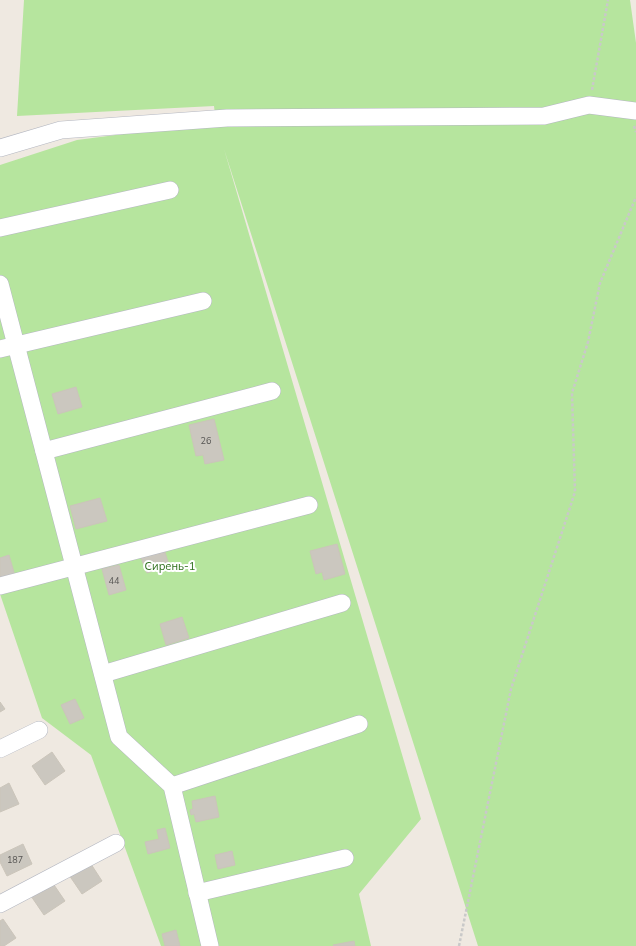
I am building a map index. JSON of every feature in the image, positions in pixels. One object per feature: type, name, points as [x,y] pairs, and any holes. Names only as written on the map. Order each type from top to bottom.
[{"type":"street","points":[[0,148],[61,130],[227,118],[544,116],[589,105],[636,111]]},
{"type":"street","points":[[0,228],[170,190]]},
{"type":"street","points":[[0,284],[8,348],[44,451],[119,737],[172,786],[210,946]]},
{"type":"street","points":[[8,348],[203,302]]},
{"type":"street","points":[[44,451],[272,391]]},
{"type":"street","points":[[0,586],[309,505]]},
{"type":"street","points":[[103,674],[342,602]]},
{"type":"street","points":[[172,786],[359,724]]},
{"type":"street","points":[[0,749],[39,730]]},
{"type":"street","points":[[0,904],[116,843]]},
{"type":"street","points":[[197,893],[345,858]]},
{"type":"path","points":[[589,105],[608,0]]},
{"type":"path","points":[[459,946],[511,689],[575,492],[572,393],[588,342],[600,283],[636,197]]},
{"type":"green space","name":"Сирень-1","points":[[24,0],[630,0],[636,43],[636,946],[478,946],[224,149],[421,819],[359,894],[371,946],[161,946],[91,755],[42,718],[0,594],[0,165],[77,140],[216,122],[214,106],[17,116]]},
{"type":"building","points":[[76,387],[82,407],[58,414],[52,394]]},
{"type":"building","points":[[214,419],[224,460],[205,464],[203,455],[196,456],[189,425]]},
{"type":"building","points":[[100,498],[107,521],[76,529],[70,506]]},
{"type":"building","points":[[337,544],[345,574],[324,580],[322,572],[316,574],[310,551]]},
{"type":"building","points":[[164,549],[169,565],[147,573],[141,558]]},
{"type":"building","points":[[9,555],[15,576],[0,580],[0,558]]},
{"type":"building","points":[[119,565],[126,590],[109,595],[102,569]]},
{"type":"building","points":[[182,617],[189,638],[166,645],[160,624]]},
{"type":"building","points":[[75,699],[84,718],[70,724],[61,705]]},
{"type":"building","points":[[0,702],[5,709],[0,712]]},
{"type":"building","points":[[52,752],[65,771],[45,785],[32,766]]},
{"type":"building","points":[[9,783],[19,804],[0,812],[0,788]]},
{"type":"building","points":[[215,796],[219,817],[196,822],[194,814],[191,815],[190,810],[193,809],[192,801]]},
{"type":"building","points":[[165,828],[170,848],[148,854],[145,842],[159,839],[157,830]]},
{"type":"building","points":[[23,844],[32,864],[7,876],[0,862],[0,855]]},
{"type":"building","points":[[232,851],[235,865],[218,869],[215,855]]},
{"type":"building","points":[[89,861],[102,881],[82,894],[69,875]]},
{"type":"building","points":[[52,882],[65,901],[44,915],[31,896]]},
{"type":"building","points":[[3,919],[16,938],[4,946],[0,946],[0,921]]},
{"type":"building","points":[[176,930],[180,946],[165,946],[162,934]]},
{"type":"building","points":[[354,941],[355,946],[333,945]]}]
